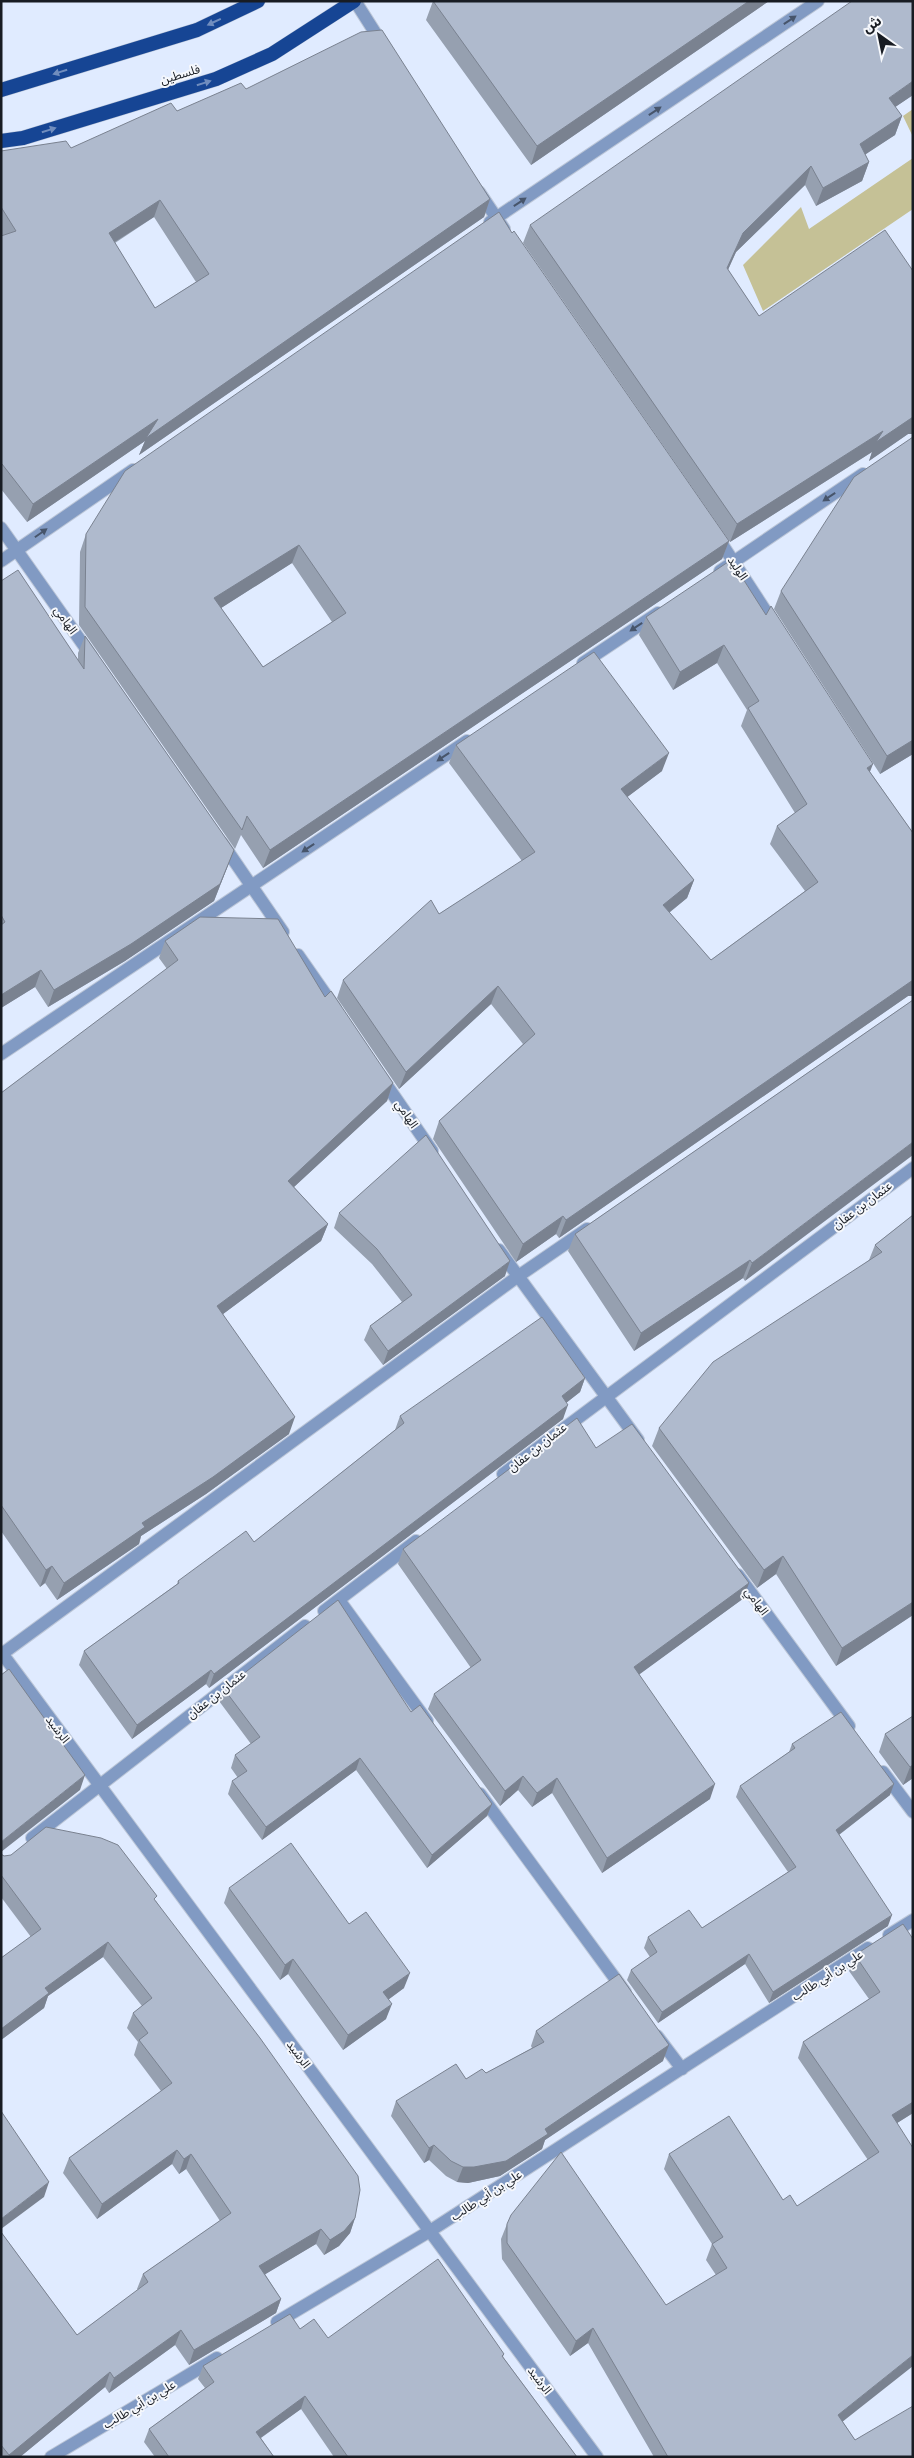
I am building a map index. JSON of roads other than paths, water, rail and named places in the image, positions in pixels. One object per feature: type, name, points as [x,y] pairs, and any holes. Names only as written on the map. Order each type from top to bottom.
[{"type":"highway","points":[[1,90],[197,30],[258,1]]},
{"type":"highway","name":"فلسطين","points":[[1,141],[23,138],[216,79],[272,54],[354,1]]},
{"type":"street","points":[[354,1],[393,60]]},
{"type":"street","points":[[480,229],[818,1]]},
{"type":"street","points":[[474,184],[513,242]]},
{"type":"street","points":[[1,561],[147,460]]},
{"type":"street","points":[[709,578],[872,468]]},
{"type":"street","name":"الوليد","points":[[706,522],[781,635]]},
{"type":"street","name":"الهامي","points":[[1,528],[97,665]]},
{"type":"street","points":[[570,672],[668,606]]},
{"type":"street","points":[[1,1054],[480,732]]},
{"type":"street","points":[[217,837],[340,1016]]},
{"type":"street","name":"الهامي","points":[[373,1065],[440,1163]]},
{"type":"street","name":"عثمان بن عفان","points":[[496,1479],[606,1395],[913,1168]]},
{"type":"street","points":[[2,1653],[517,1277],[599,1220]]},
{"type":"street","points":[[490,1236],[517,1277],[647,1451]]},
{"type":"street","name":"عثمان بن عفان","points":[[24,1845],[100,1784],[425,1534]]},
{"type":"street","name":"الهامي","points":[[730,1564],[860,1740]]},
{"type":"street","points":[[339,1600],[438,1735]]},
{"type":"street","name":"الرشيد","points":[[2,1653],[597,2457]]},
{"type":"street","points":[[877,1764],[913,1812]]},
{"type":"street","points":[[472,1783],[635,2006]]},
{"type":"street","name":"علي بن أبي طالب","points":[[270,2326],[430,2231],[913,1920]]},
{"type":"street","points":[[647,2022],[682,2069]]},
{"type":"street","name":"علي بن أبي طالب","points":[[51,2457],[228,2352]]}]
